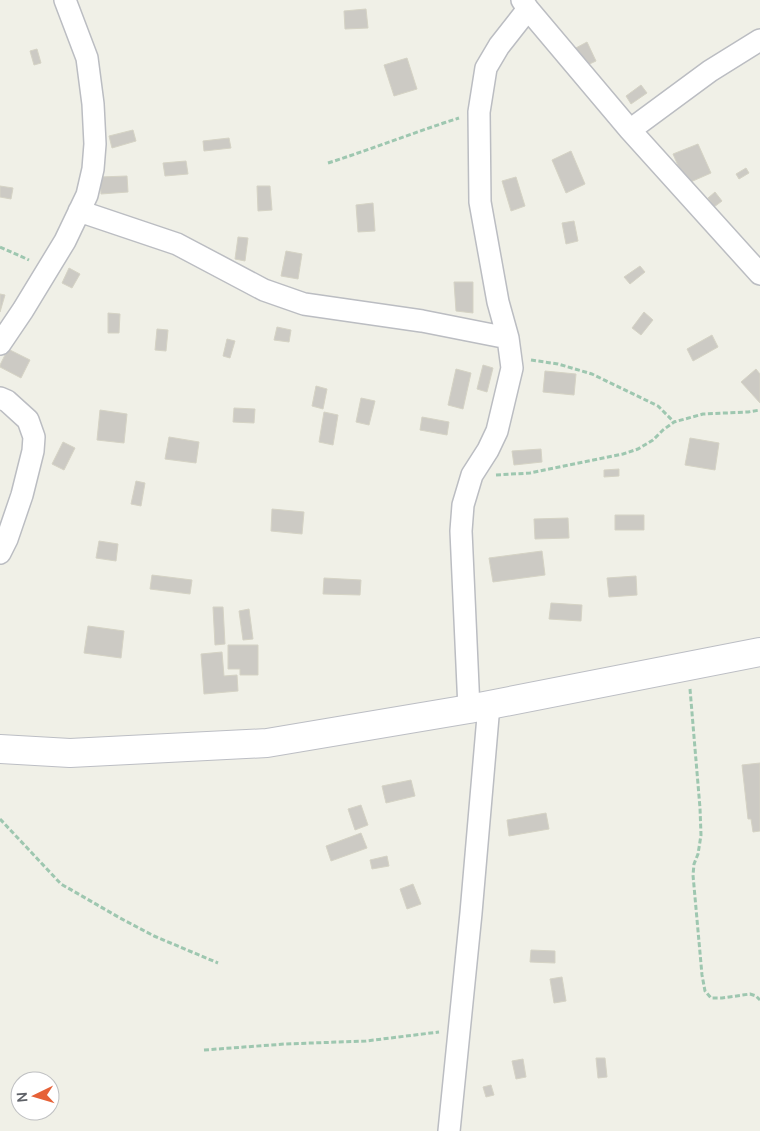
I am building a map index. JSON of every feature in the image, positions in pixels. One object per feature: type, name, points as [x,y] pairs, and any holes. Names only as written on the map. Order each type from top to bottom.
[{"type":"main road","points":[[0,749],[70,753],[267,743],[479,707],[760,652]]},
{"type":"street","points":[[0,344],[65,241],[87,195],[94,169],[93,104],[87,58],[65,0]]},
{"type":"street","points":[[449,1131],[471,913],[479,707],[461,531],[463,505],[472,475],[488,450],[497,431],[512,368],[480,202],[479,112],[486,68],[525,4],[630,130],[760,274]]},
{"type":"street","points":[[630,130],[710,70],[760,40]]},
{"type":"street","points":[[79,211],[177,244],[264,290],[304,304],[422,321],[509,347]]},
{"type":"street","points":[[0,398],[28,420],[34,437],[33,450],[22,495],[0,553]]},
{"type":"path","points":[[328,163],[479,112]]},
{"type":"path","points":[[0,247],[49,268]]},
{"type":"path","points":[[509,347],[592,374],[658,406],[674,422]]},
{"type":"path","points":[[472,475],[530,473],[623,454],[638,449],[674,422],[703,414],[760,410]]},
{"type":"path","points":[[689,666],[701,835],[693,875],[705,991],[711,998],[750,994],[760,1000]]},
{"type":"path","points":[[0,820],[61,884],[154,936],[218,964]]},
{"type":"path","points":[[204,1050],[366,1041],[459,1030]]},
{"type":"building","points":[[366,9],[368,28],[345,29],[344,11]]},
{"type":"building","points":[[587,42],[596,61],[583,67],[574,49]]},
{"type":"building","points":[[37,49],[41,63],[34,65],[30,51]]},
{"type":"building","points":[[407,58],[417,89],[394,96],[384,65]]},
{"type":"building","points":[[641,85],[647,93],[631,104],[626,96]]},
{"type":"building","points":[[133,130],[136,141],[112,148],[109,136]]},
{"type":"building","points":[[229,138],[231,148],[204,151],[203,141]]},
{"type":"building","points":[[698,144],[711,173],[686,184],[673,154]]},
{"type":"building","points":[[571,151],[585,184],[566,193],[552,160]]},
{"type":"building","points":[[186,161],[188,174],[165,176],[163,163]]},
{"type":"building","points":[[746,168],[749,173],[739,179],[736,174]]},
{"type":"building","points":[[127,176],[128,192],[101,194],[100,177]]},
{"type":"building","points":[[516,177],[525,206],[511,211],[502,181]]},
{"type":"building","points":[[0,186],[13,188],[11,199],[0,197]]},
{"type":"building","points":[[257,186],[270,186],[272,210],[258,211]]},
{"type":"building","points":[[715,192],[722,201],[714,207],[708,198]]},
{"type":"building","points":[[373,203],[375,231],[358,232],[356,205]]},
{"type":"building","points":[[574,221],[578,241],[566,244],[562,223]]},
{"type":"building","points":[[238,237],[248,238],[245,261],[235,259]]},
{"type":"building","points":[[286,251],[302,254],[298,279],[281,276]]},
{"type":"building","points":[[640,266],[645,272],[630,284],[624,277]]},
{"type":"building","points":[[69,268],[80,274],[72,288],[62,283]]},
{"type":"building","points":[[454,282],[473,282],[473,313],[456,311]]},
{"type":"building","points":[[0,294],[5,295],[0,312]]},
{"type":"building","points":[[644,312],[653,320],[641,335],[632,328]]},
{"type":"building","points":[[108,313],[120,314],[119,333],[108,333]]},
{"type":"building","points":[[277,327],[291,330],[289,342],[274,340]]},
{"type":"building","points":[[157,329],[168,330],[166,351],[155,350]]},
{"type":"building","points":[[712,335],[718,347],[693,361],[687,349]]},
{"type":"building","points":[[227,339],[235,341],[230,358],[223,356]]},
{"type":"building","points":[[8,349],[30,360],[21,378],[0,367]]},
{"type":"building","points":[[483,365],[493,368],[487,392],[477,389]]},
{"type":"building","points":[[456,369],[471,373],[463,409],[448,405]]},
{"type":"building","points":[[756,369],[760,374],[760,403],[741,382]]},
{"type":"building","points":[[545,371],[576,374],[574,395],[543,392]]},
{"type":"building","points":[[316,386],[327,389],[323,409],[312,406]]},
{"type":"building","points":[[361,398],[375,401],[369,425],[356,422]]},
{"type":"building","points":[[234,408],[255,409],[254,423],[233,422]]},
{"type":"building","points":[[100,410],[127,414],[124,443],[97,440]]},
{"type":"building","points":[[324,412],[338,415],[333,445],[319,442]]},
{"type":"building","points":[[422,417],[449,422],[447,435],[420,430]]},
{"type":"building","points":[[169,437],[199,442],[196,463],[165,459]]},
{"type":"building","points":[[690,438],[719,443],[715,470],[685,465]]},
{"type":"building","points":[[63,442],[75,448],[64,470],[52,464]]},
{"type":"building","points":[[541,449],[542,462],[514,465],[512,451]]},
{"type":"building","points":[[619,469],[619,476],[604,477],[604,470]]},
{"type":"building","points":[[136,481],[145,483],[141,506],[131,504]]},
{"type":"building","points":[[272,509],[304,512],[302,534],[271,531]]},
{"type":"building","points":[[615,515],[644,515],[644,530],[615,530]]},
{"type":"building","points":[[568,518],[569,538],[535,539],[534,519]]},
{"type":"building","points":[[99,541],[118,544],[116,561],[96,558]]},
{"type":"building","points":[[542,551],[545,575],[493,582],[489,558]]},
{"type":"building","points":[[152,575],[192,580],[190,594],[150,589]]},
{"type":"building","points":[[636,576],[637,595],[609,597],[607,578]]},
{"type":"building","points":[[324,578],[361,580],[360,595],[323,594]]},
{"type":"building","points":[[551,603],[582,605],[581,621],[549,619]]},
{"type":"building","points":[[213,607],[223,607],[225,644],[215,645]]},
{"type":"building","points":[[249,609],[253,639],[243,640],[239,611]]},
{"type":"building","points":[[88,626],[124,631],[121,658],[84,653]]},
{"type":"building","points":[[228,645],[258,645],[258,675],[240,675],[240,669],[228,669]]},
{"type":"building","points":[[222,652],[224,676],[237,675],[238,691],[204,694],[201,654]]},
{"type":"building","points":[[760,763],[760,831],[753,832],[751,819],[748,819],[742,765]]},
{"type":"building","points":[[411,780],[415,796],[386,803],[382,786]]},
{"type":"building","points":[[361,805],[368,825],[355,830],[348,809]]},
{"type":"building","points":[[546,813],[549,829],[509,836],[507,820]]},
{"type":"building","points":[[361,833],[367,848],[331,861],[326,846]]},
{"type":"building","points":[[387,856],[389,866],[372,869],[370,860]]},
{"type":"building","points":[[413,884],[421,904],[407,909],[400,889]]},
{"type":"building","points":[[531,950],[555,951],[555,963],[530,962]]},
{"type":"building","points":[[562,977],[566,1001],[554,1003],[550,979]]},
{"type":"building","points":[[596,1058],[605,1058],[607,1077],[598,1078]]},
{"type":"building","points":[[523,1059],[526,1077],[516,1079],[512,1061]]},
{"type":"building","points":[[491,1085],[494,1095],[486,1097],[483,1087]]}]
